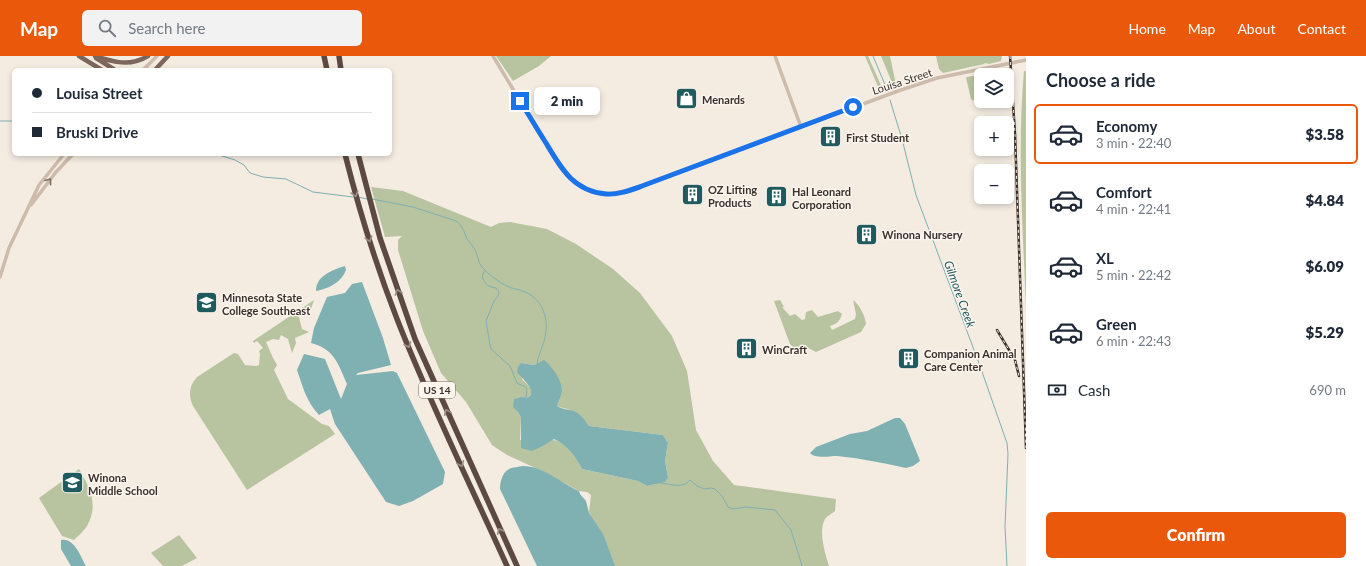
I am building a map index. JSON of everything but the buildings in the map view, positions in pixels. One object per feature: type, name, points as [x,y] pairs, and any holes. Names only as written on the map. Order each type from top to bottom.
[{"type":"highway","points":[[324,56],[327,68]]},
{"type":"highway","points":[[339,56],[341,68]]},
{"type":"highway","name":"US 14","points":[[346,156],[359,208],[397,319],[507,566]]},
{"type":"highway","name":"US 14","points":[[358,156],[371,208],[415,339],[517,566]]},
{"type":"main road","points":[[79,56],[99,68]]},
{"type":"main road","points":[[93,56],[113,62],[130,62],[143,59],[148,56]]},
{"type":"main road","points":[[93,56],[112,68]]},
{"type":"main road","points":[[157,68],[168,56]]},
{"type":"street","points":[[145,68],[157,56]]},
{"type":"street","name":"Louisa Street","points":[[493,56],[560,167],[572,180],[582,187],[607,195],[642,186],[898,90],[937,78],[1026,60]]},
{"type":"street","points":[[775,56],[801,127]]},
{"type":"street","points":[[0,277],[9,248],[39,185],[62,156]]},
{"type":"street","points":[[27,210],[70,156]]},
{"type":"green space","points":[[496,56],[551,56],[539,66],[513,81]]},
{"type":"green space","points":[[865,56],[868,56],[883,90],[879,89]]},
{"type":"green space","points":[[881,56],[890,56],[895,80],[893,85]]},
{"type":"green space","points":[[936,56],[1002,56],[1001,61],[989,64],[985,63],[943,73],[939,69]]},
{"type":"green space","points":[[1024,71],[1026,71],[1026,309],[1021,160]]},
{"type":"green space","points":[[974,76],[974,101],[971,99],[967,77]]},
{"type":"green space","points":[[371,187],[403,191],[491,227],[499,223],[510,222],[547,229],[576,244],[613,269],[640,293],[672,336],[687,371],[696,430],[713,461],[734,485],[836,499],[835,511],[825,519],[822,530],[823,542],[829,566],[614,566],[589,512],[591,495],[587,492],[579,491],[542,471],[507,455],[492,445],[466,402],[441,373],[423,331],[398,250],[398,240],[402,236],[385,237]],"holes":[[[544,361],[553,371],[562,386],[562,394],[557,406],[576,413],[589,426],[663,435],[668,443],[665,461],[668,477],[656,484],[647,486],[638,481],[582,469],[570,450],[558,441],[543,439],[520,440],[521,418],[518,412],[532,392],[531,388],[522,379],[521,363],[534,365]]]},
{"type":"green space","points":[[314,300],[310,312],[303,313],[299,317],[302,329],[309,332],[295,338],[296,343],[292,353],[288,339],[281,335],[279,340],[273,339],[266,342],[277,365],[274,370],[288,399],[322,424],[329,426],[335,434],[247,490],[193,406],[190,398],[192,384],[197,377],[234,353],[238,354],[245,365],[259,365],[259,351],[263,348],[257,341],[254,343],[253,341]]},
{"type":"green space","points":[[780,300],[784,307],[782,307],[790,316],[795,314],[802,320],[805,319],[806,312],[812,310],[818,317],[838,311],[842,314],[838,322],[830,326],[832,330],[855,319],[856,314],[853,300],[862,311],[866,324],[861,332],[816,352],[806,347],[802,355],[790,344],[774,301]]},
{"type":"green space","points":[[79,469],[90,490],[93,504],[91,518],[87,526],[74,540],[62,536],[39,498]]},
{"type":"green space","points":[[179,535],[197,558],[182,566],[163,566],[151,553]]},
{"type":"water","points":[[345,266],[346,270],[338,281],[330,287],[316,291],[319,281],[326,274]]},
{"type":"water","points":[[362,282],[383,338],[391,365],[358,373],[356,375],[393,371],[397,373],[445,472],[443,484],[413,501],[399,506],[386,502],[335,424],[330,409],[319,415],[315,410],[305,394],[297,370],[304,354],[325,359],[341,399],[347,384],[338,363],[325,349],[311,343],[314,328],[327,297],[345,293],[352,284]]},
{"type":"water","points":[[544,360],[556,374],[562,386],[562,394],[557,406],[576,412],[589,426],[663,435],[668,443],[665,461],[668,477],[665,482],[647,486],[638,481],[582,469],[571,451],[554,439],[532,451],[521,448],[521,418],[513,407],[514,399],[522,397],[527,398],[531,392],[528,385],[517,372],[518,367],[521,363],[534,365]]},
{"type":"water","points":[[895,418],[900,418],[905,424],[919,458],[920,461],[913,466],[906,468],[846,457],[819,457],[810,453],[816,447],[850,434],[867,431]]},
{"type":"water","points":[[523,466],[545,472],[579,491],[586,501],[589,513],[603,534],[615,566],[537,566],[500,489],[502,478],[509,469]]},
{"type":"water","points":[[61,540],[70,542],[76,548],[86,566],[71,566],[61,549]]},
{"type":"waterway","name":"Gilmore Creek","points":[[873,56],[886,87]]},
{"type":"waterway","name":"Gilmore Creek","points":[[890,100],[902,139],[916,195],[1007,443],[1008,454],[1005,527],[1007,566]]},
{"type":"waterway","points":[[0,121],[12,121]]},
{"type":"waterway","points":[[222,156],[244,165],[250,173],[263,177],[286,179],[313,192],[353,197]]},
{"type":"waterway","points":[[358,197],[367,199]]},
{"type":"waterway","points":[[372,199],[413,207],[456,221],[462,227],[467,239],[475,250],[480,264],[485,270],[504,285],[525,292],[535,298],[542,308],[546,319],[546,331],[537,363]]},
{"type":"waterway","points":[[485,271],[482,277],[485,282],[489,286],[496,288],[499,292],[486,321],[491,349],[510,366],[517,383],[526,387],[526,398]]},
{"type":"waterway","points":[[660,483],[680,485],[687,483],[690,480],[697,486],[704,489],[715,489],[722,496],[728,507],[733,509],[746,507],[775,510],[791,530],[802,566]]},
{"type":"railway","points":[[1010,56],[1015,134],[1026,448]]},
{"type":"railway","points":[[997,330],[1015,360],[1019,376]]},
{"type":"place","name":"Menards","points":[[686,99]]},
{"type":"place","name":"First Student","points":[[830,137]]},
{"type":"place","name":"OZ Lifting Products","points":[[692,195]]},
{"type":"place","name":"Hal Leonard Corporation","points":[[777,197]]},
{"type":"place","name":"Winona Nursery","points":[[867,234]]},
{"type":"place","name":"Minnesota State College Southeast","points":[[206,303]]},
{"type":"place","name":"WinCraft","points":[[746,349]]},
{"type":"place","name":"Companion Animal Care Center","points":[[908,359]]},
{"type":"place","name":"Winona Middle School","points":[[72,483]]},
{"type":"route","points":[[520,101],[560,167],[572,180],[582,187],[607,195],[642,186],[853,107]]}]
